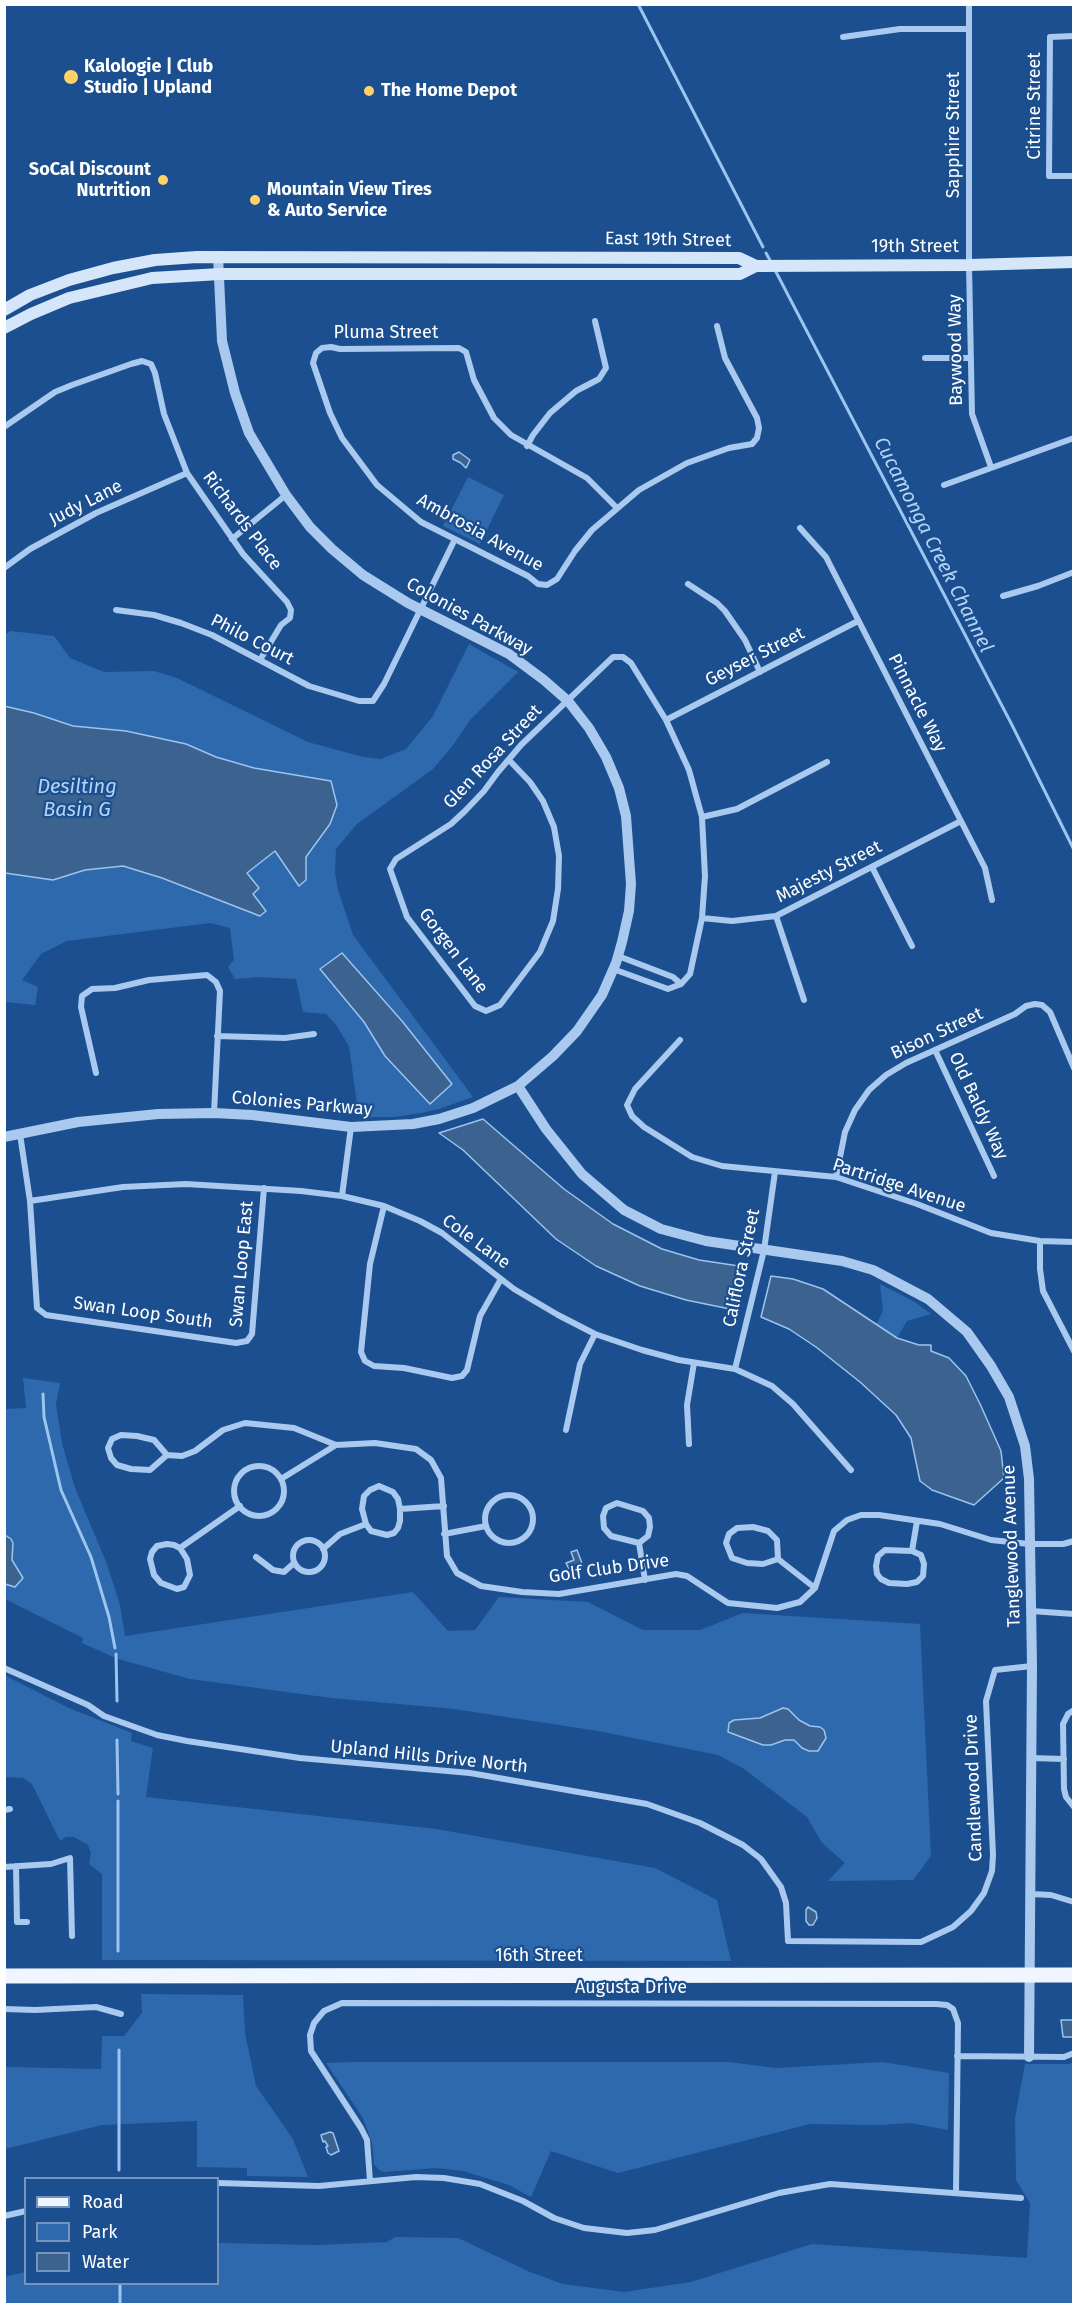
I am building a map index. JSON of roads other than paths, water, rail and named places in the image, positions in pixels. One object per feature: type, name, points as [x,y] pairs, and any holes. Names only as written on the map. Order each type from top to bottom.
[{"type":"main road","name":"East 19th Street","points":[[4,310],[30,295],[69,280],[112,268],[155,260],[218,256],[739,258],[756,266]]},
{"type":"main road","name":"19th Street","points":[[756,266],[1074,262]]},
{"type":"main road","name":"East 19th Street","points":[[4,328],[69,298],[115,285],[152,278],[220,274],[740,274],[756,266]]},
{"type":"main road","name":"16th Street","points":[[4,1976],[1074,1975]]},
{"type":"street","name":"Sapphire Street","points":[[969,4],[969,265]]},
{"type":"street","points":[[843,37],[900,29],[969,29]]},
{"type":"street","name":"Citrine Street","points":[[1074,36],[1050,37],[1049,176],[1074,176]]},
{"type":"street","name":"Colonies Parkway","points":[[4,1137],[78,1122],[120,1117],[214,1113],[252,1115],[351,1127],[412,1124],[439,1119],[473,1108],[518,1086],[554,1056],[577,1031],[602,995],[614,969],[629,911],[631,884],[626,816],[619,788],[606,757],[589,728],[568,701],[508,654],[421,609],[363,575],[310,527],[286,495],[249,433],[235,393],[222,341],[218,256]]},
{"type":"street","name":"Baywood Way","points":[[969,265],[972,414],[991,467]]},
{"type":"street","points":[[594,321],[606,368],[599,379],[576,391],[550,413],[527,446],[587,478],[617,508],[639,490],[687,463],[729,448],[752,444],[757,438],[759,428],[757,418],[724,358],[717,326]]},
{"type":"street","name":"Pluma Street","points":[[316,353],[322,348],[332,347],[340,349],[459,348],[466,352],[482,397],[494,418],[511,435],[527,446]]},
{"type":"street","name":"Ambrosia Avenue","points":[[316,353],[313,363],[330,412],[342,438],[377,485],[421,522],[528,576],[538,584],[547,585],[557,579],[563,567],[586,537],[617,508]]},
{"type":"street","points":[[925,358],[971,358]]},
{"type":"street","name":"Richards Place","points":[[4,427],[55,392],[92,376],[142,361],[151,364],[164,414],[187,473],[231,539],[291,610],[290,618],[281,625],[260,660]]},
{"type":"street","points":[[944,485],[1073,438]]},
{"type":"street","name":"Judy Lane","points":[[4,568],[30,549],[96,513],[187,473]]},
{"type":"street","points":[[231,539],[286,495]]},
{"type":"street","name":"Pinnacle Way","points":[[800,528],[826,557],[985,867],[992,900]]},
{"type":"street","points":[[421,609],[454,539]]},
{"type":"street","points":[[1003,596],[1074,572]]},
{"type":"street","points":[[688,584],[725,611],[745,640],[760,672]]},
{"type":"street","name":"Philo Court","points":[[116,610],[154,615],[181,623],[212,635],[309,686],[359,701],[373,701],[379,695],[421,609]]},
{"type":"street","name":"Geyser Street","points":[[666,720],[858,621]]},
{"type":"street","name":"Glen Rosa Street","points":[[390,869],[396,859],[451,824],[465,811],[508,760],[613,657],[623,657],[631,663],[666,720]]},
{"type":"street","points":[[614,969],[668,989],[681,984],[690,974],[702,918],[705,876],[702,817],[688,770],[666,720]]},
{"type":"street","name":"Gorgen Lane","points":[[390,869],[407,917],[475,1006],[486,1011],[500,1005],[540,952],[553,921],[558,889],[559,856],[554,827],[543,801],[530,782],[508,760]]},
{"type":"street","points":[[702,817],[737,809],[828,762]]},
{"type":"street","name":"Majesty Street","points":[[702,918],[732,921],[776,916],[961,821]]},
{"type":"street","points":[[872,867],[912,946]]},
{"type":"street","points":[[776,916],[804,999]]},
{"type":"street","points":[[618,956],[673,977],[681,984]]},
{"type":"street","points":[[96,1073],[81,1007],[82,996],[92,989],[207,975],[216,982],[220,991],[214,1113]]},
{"type":"street","name":"Bison Street","points":[[836,1177],[845,1132],[855,1110],[869,1090],[886,1075],[1015,1014],[1026,1006],[1042,1005],[1050,1012],[1074,1068]]},
{"type":"street","points":[[217,1036],[285,1038],[314,1034]]},
{"type":"street","name":"Partridge Avenue","points":[[680,1040],[635,1089],[627,1105],[632,1116],[644,1127],[692,1157],[722,1166],[836,1177],[917,1204],[991,1233],[1040,1241],[1074,1242]]},
{"type":"street","name":"Old Baldy Way","points":[[935,1050],[994,1176]]},
{"type":"street","name":"Tanglewood Avenue","points":[[518,1086],[546,1130],[582,1174],[624,1210],[661,1229],[706,1241],[842,1262],[873,1270],[928,1299],[967,1332],[1009,1397],[1025,1446],[1029,1479],[1032,1666],[1029,2057]]},
{"type":"street","points":[[342,1196],[351,1127]]},
{"type":"street","points":[[20,1134],[30,1201]]},
{"type":"street","name":"Califlora Street","points":[[735,1369],[764,1250],[775,1172]]},
{"type":"street","name":"Cole Lane","points":[[30,1201],[151,1185],[186,1184],[264,1188],[342,1196],[384,1206],[442,1233],[531,1300],[595,1334],[642,1350],[694,1363],[735,1369],[772,1386],[793,1404],[851,1470]]},
{"type":"street","name":"Swan Loop East","points":[[247,1341],[252,1334],[264,1188]]},
{"type":"street","name":"Swan Loop South","points":[[30,1201],[37,1308],[46,1315],[236,1342],[247,1341]]},
{"type":"street","points":[[384,1206],[368,1274],[361,1352],[365,1361],[374,1366],[404,1368],[452,1378],[462,1376],[467,1371],[480,1316],[501,1279]]},
{"type":"street","points":[[1040,1241],[1043,1291],[1074,1351]]},
{"type":"street","points":[[566,1430],[580,1364],[595,1334]]},
{"type":"street","points":[[688,1444],[687,1405],[694,1363]]},
{"type":"street","points":[[167,1455],[154,1440],[137,1436],[121,1435],[112,1439],[108,1448],[111,1458],[117,1465],[131,1469],[150,1470],[167,1455],[182,1456],[195,1451],[223,1430],[245,1423],[294,1428],[336,1445]]},
{"type":"street","name":"Golf Club Drive","points":[[336,1445],[375,1443],[416,1449],[431,1460],[441,1478],[447,1556],[457,1573],[481,1586],[559,1594],[676,1574],[687,1576],[728,1603],[777,1608],[800,1602],[815,1588]]},
{"type":"street","points":[[281,1479],[336,1445]]},
{"type":"street","points":[[261,1466],[276,1472],[281,1479],[284,1495],[276,1509],[269,1513],[253,1515],[240,1506],[234,1491],[236,1483],[246,1470],[261,1466]]},
{"type":"street","points":[[379,1486],[387,1488],[398,1499],[400,1509],[400,1521],[394,1533],[387,1535],[376,1533],[371,1531],[366,1524],[364,1496],[379,1486]]},
{"type":"street","points":[[503,1496],[518,1497],[525,1501],[533,1514],[531,1530],[519,1542],[511,1544],[495,1540],[486,1526],[486,1511],[490,1504],[503,1496]]},
{"type":"street","points":[[617,1503],[643,1510],[649,1518],[650,1527],[648,1536],[639,1543],[611,1536],[604,1528],[603,1516],[606,1508],[617,1503]]},
{"type":"street","points":[[180,1548],[240,1506]]},
{"type":"street","points":[[400,1509],[444,1506]]},
{"type":"street","points":[[777,1559],[815,1588],[828,1543],[834,1531],[847,1520],[861,1515],[879,1515],[959,1529],[991,1540],[1029,1544],[1063,1544],[1074,1541]]},
{"type":"street","points":[[912,1551],[917,1521]]},
{"type":"street","points":[[323,1549],[340,1534],[366,1524]]},
{"type":"street","points":[[444,1534],[486,1526]]},
{"type":"street","points":[[753,1527],[768,1531],[777,1540],[777,1559],[762,1563],[747,1563],[732,1558],[726,1543],[729,1534],[737,1528],[753,1527]]},
{"type":"street","points":[[304,1540],[315,1541],[323,1549],[323,1563],[316,1570],[306,1572],[294,1563],[295,1547],[304,1540]]},
{"type":"street","points":[[639,1543],[645,1580]]},
{"type":"street","points":[[174,1545],[180,1548],[187,1559],[190,1575],[184,1587],[177,1589],[161,1583],[154,1575],[150,1559],[157,1546],[174,1545]]},
{"type":"street","points":[[885,1550],[912,1551],[921,1555],[924,1563],[923,1576],[917,1582],[889,1583],[877,1574],[878,1556],[885,1550]]},
{"type":"street","points":[[256,1557],[273,1570],[284,1572],[294,1563]]},
{"type":"street","points":[[1031,1611],[1074,1614]]},
{"type":"street","name":"Candlewood Drive","points":[[953,1928],[984,1893],[992,1871],[986,1701],[995,1670],[1032,1666]]},
{"type":"street","name":"Upland Hills Drive North","points":[[4,1668],[88,1705],[104,1716],[157,1735],[187,1742],[300,1758],[470,1773],[647,1804],[700,1823],[743,1845],[761,1858],[781,1887],[786,1903],[788,1941],[921,1942],[953,1928]]},
{"type":"street","points":[[1071,1712],[1063,1724],[1064,1759],[1066,1797],[1074,1807]]},
{"type":"street","points":[[1031,1758],[1064,1759]]},
{"type":"street","points":[[4,1867],[51,1864],[70,1858],[72,1936]]},
{"type":"street","points":[[16,1866],[17,1922],[27,1922]]},
{"type":"street","points":[[1031,1894],[1051,1894],[1074,1902]]},
{"type":"street","name":"Augusta Drive","points":[[370,2181],[367,2140],[311,2051],[309,2035],[314,2023],[324,2011],[342,2003],[936,2004],[947,2005],[953,2010],[958,2023],[957,2056]]},
{"type":"street","points":[[4,2009],[96,2007],[122,2014]]},
{"type":"street","points":[[956,2192],[957,2056],[1064,2057],[1074,2053]]},
{"type":"street","points":[[219,2183],[319,2186],[435,2177],[480,2184],[523,2201],[554,2218],[584,2228],[627,2233],[655,2230],[779,2193],[830,2184],[1021,2198]]},
{"type":"street","points":[[4,2216],[24,2211]]},
{"type":"water","points":[[459,452],[470,460],[466,468],[453,459],[453,455]]},
{"type":"water","name":"Desilting Basin G","points":[[4,706],[73,726],[126,731],[186,744],[216,757],[254,768],[331,781],[337,805],[330,824],[306,857],[306,880],[299,886],[275,851],[247,873],[259,888],[253,894],[266,911],[260,916],[162,878],[123,866],[85,870],[53,880],[5,873]]},
{"type":"water","points":[[342,953],[402,1021],[452,1084],[430,1104],[385,1056],[364,1022],[320,969]]},
{"type":"water","points":[[483,1119],[564,1189],[613,1224],[662,1249],[699,1260],[739,1266],[730,1309],[686,1300],[640,1286],[596,1266],[556,1239],[463,1150],[439,1133]]},
{"type":"water","points":[[771,1276],[793,1279],[823,1289],[897,1338],[919,1345],[931,1345],[931,1351],[949,1358],[966,1376],[981,1406],[1001,1451],[1004,1478],[974,1505],[932,1490],[920,1481],[911,1438],[896,1415],[860,1382],[816,1347],[789,1329],[761,1317]]},
{"type":"water","points":[[5,1535],[13,1543],[12,1560],[23,1578],[15,1587],[5,1584]]},
{"type":"water","points":[[577,1550],[583,1566],[570,1571],[566,1563],[574,1560],[571,1552]]},
{"type":"water","points":[[783,1708],[788,1709],[799,1720],[810,1726],[824,1730],[826,1738],[818,1751],[802,1748],[794,1740],[763,1745],[728,1732],[729,1723],[734,1720],[760,1718]]},
{"type":"water","points":[[808,1907],[816,1912],[817,1918],[813,1925],[809,1925],[806,1921]]},
{"type":"water","points":[[1061,2020],[1073,2020],[1073,2037],[1063,2037]]},
{"type":"water","points":[[333,2133],[339,2151],[331,2155],[321,2135]]},
{"type":"waterway","name":"Cucamonga Creek Channel","points":[[638,4],[763,247]]},
{"type":"waterway","name":"Cucamonga Creek Channel","points":[[766,253],[771,262]]},
{"type":"waterway","name":"Cucamonga Creek Channel","points":[[775,270],[1012,725],[1074,850]]},
{"type":"waterway","points":[[43,1394],[44,1417],[61,1490],[91,1557],[109,1617],[115,1648]]},
{"type":"waterway","points":[[116,1654],[117,1701]]},
{"type":"waterway","points":[[117,1740],[118,1794]]},
{"type":"waterway","points":[[118,1801],[118,1951]]},
{"type":"waterway","points":[[119,2050],[119,2170]]},
{"type":"waterway","points":[[120,2285],[120,2304]]},
{"type":"place","name":"Kalologie | Club Studio | Upland","points":[[71,77]]},
{"type":"place","name":"The Home Depot","points":[[369,91]]},
{"type":"place","name":"SoCal Discount Nutrition","points":[[163,180]]},
{"type":"place","name":"Mountain View Tires & Auto Service","points":[[255,200]]}]
